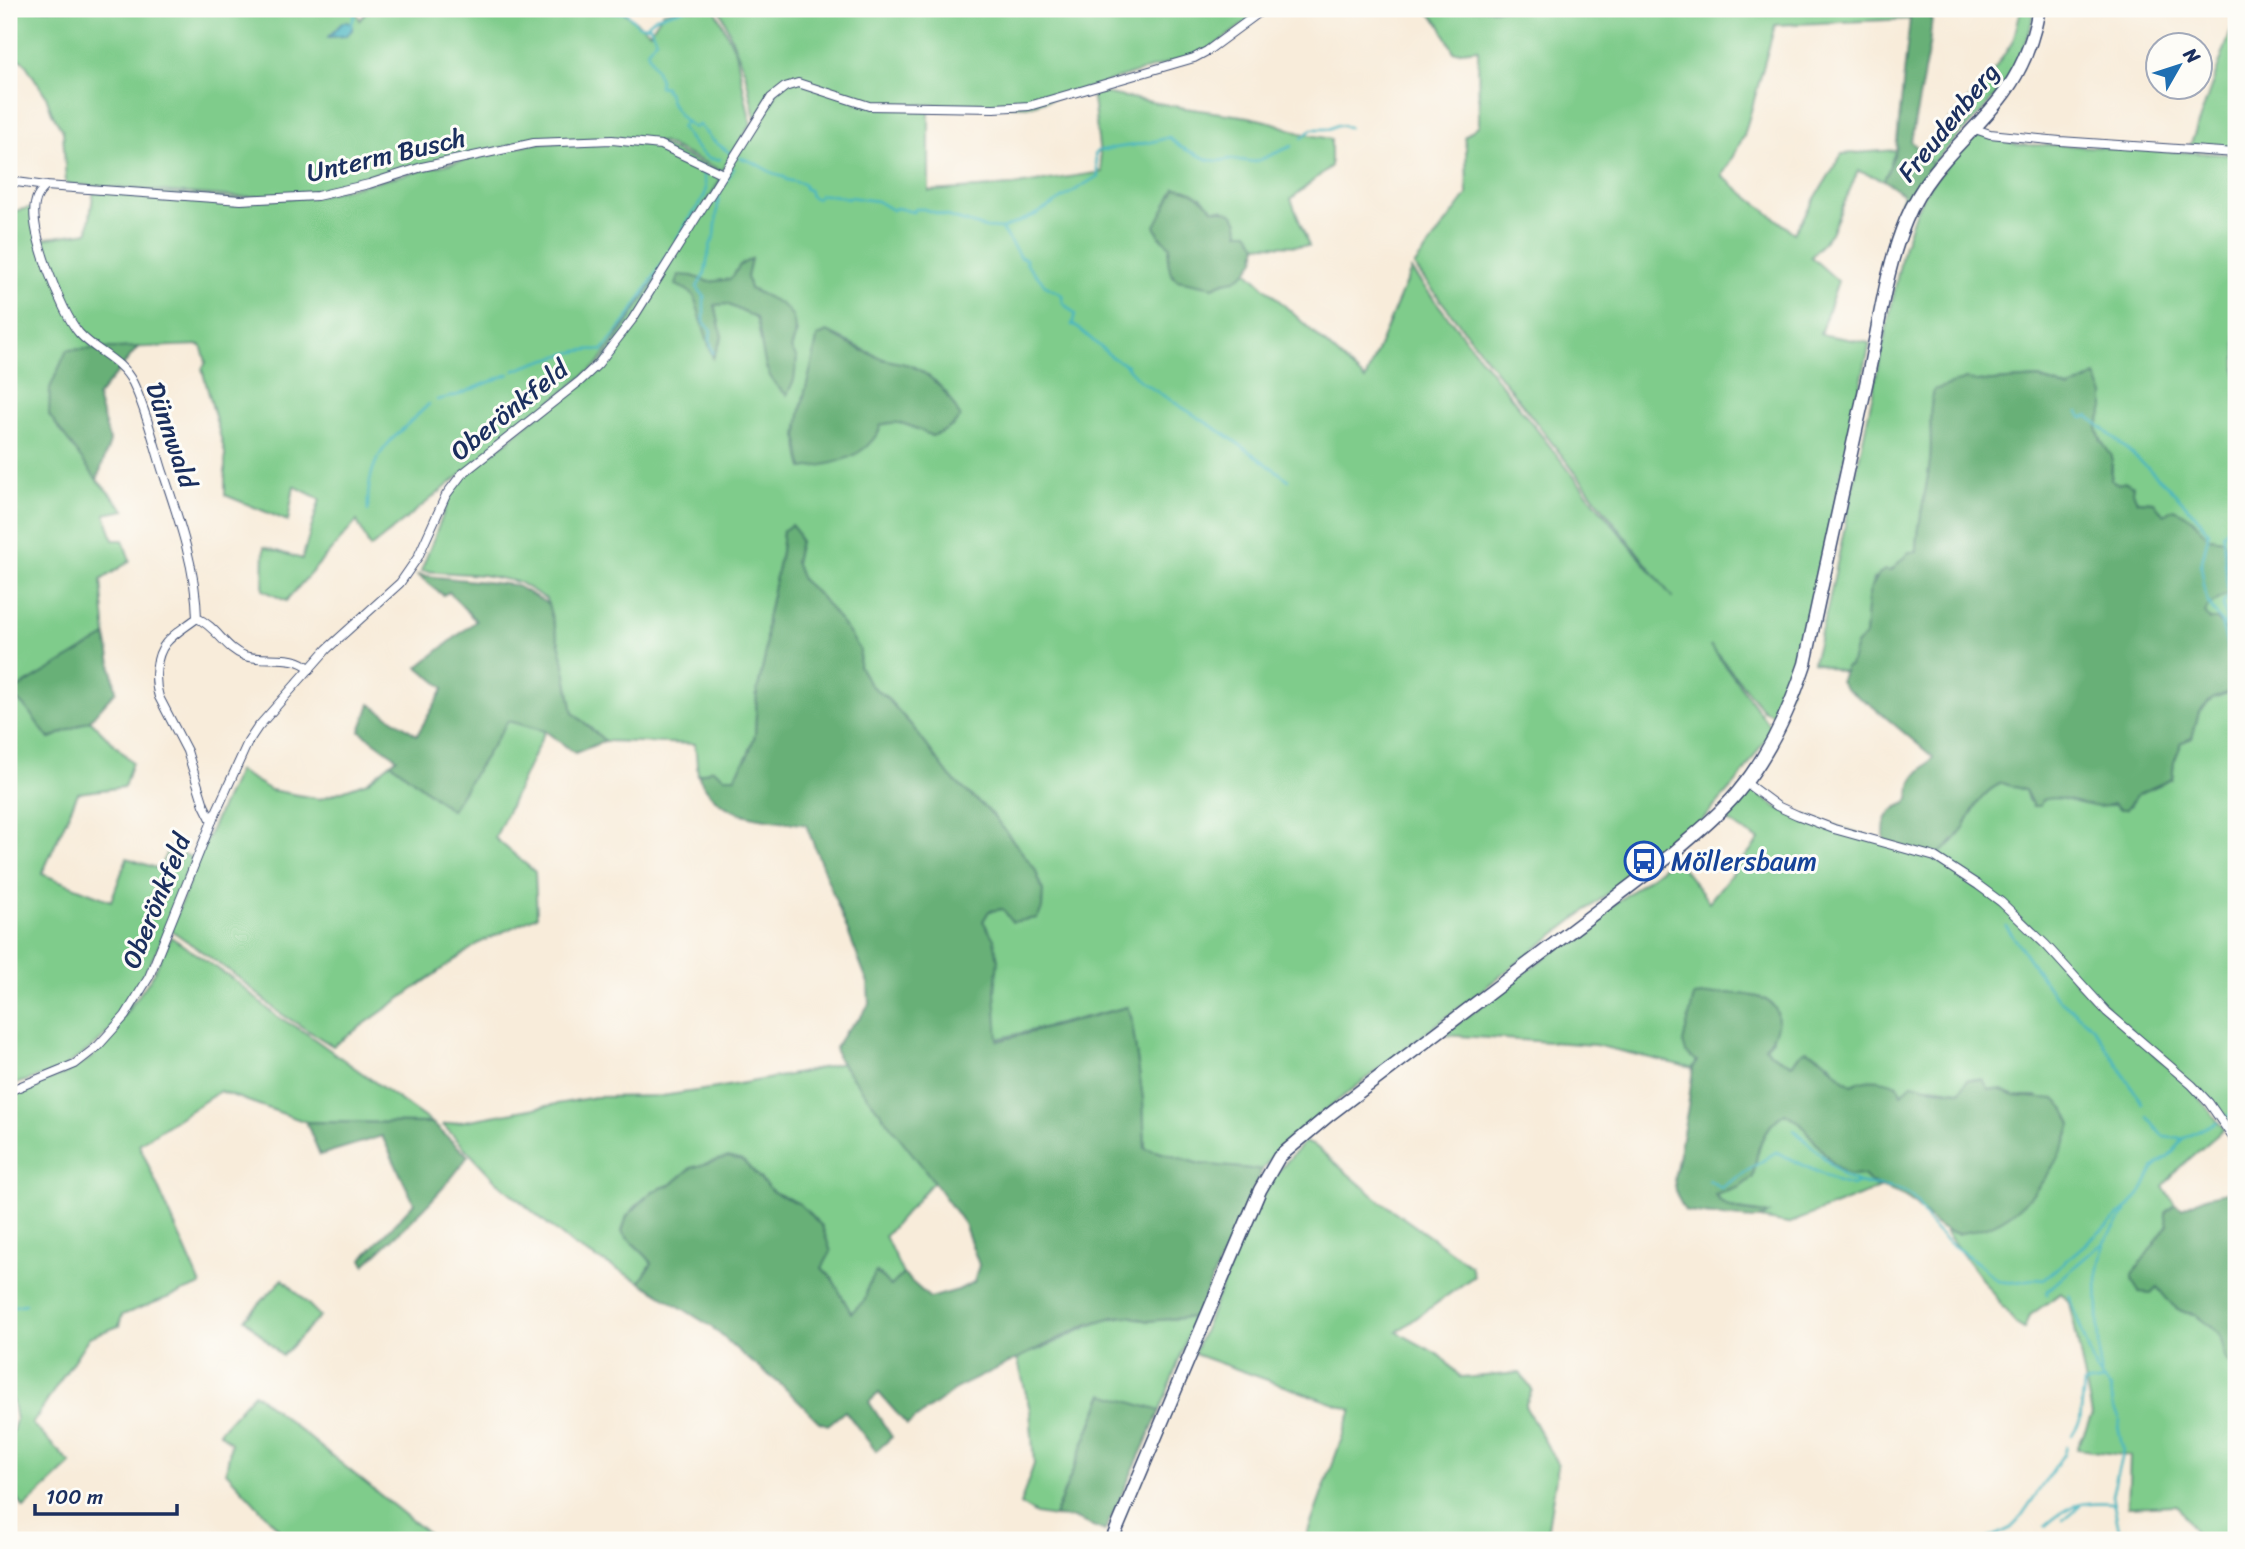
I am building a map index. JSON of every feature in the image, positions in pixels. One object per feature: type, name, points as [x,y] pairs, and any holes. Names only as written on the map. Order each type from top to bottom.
[{"type":"main road","name":"Freudenberg","points":[[1112,1540],[1260,1189],[1279,1157],[1329,1115],[1671,855],[1718,814],[1746,783],[1764,755],[1788,707],[1805,664],[1885,290],[1904,225],[1914,200],[1927,179],[1999,100],[2020,67],[2035,31],[2039,9]]},
{"type":"street","name":"Oberönkfeld","points":[[9,1091],[75,1064],[98,1046],[125,1016],[138,997],[164,943],[212,821],[248,742],[327,649],[400,583],[418,557],[446,495],[462,474],[580,381],[613,346],[639,310],[765,105],[779,92],[790,84],[798,83],[869,106],[1029,106],[1194,58],[1264,9]]},
{"type":"street","points":[[1972,128],[1990,134],[2060,141],[2236,153]]},
{"type":"street","name":"Unterm Busch","points":[[9,181],[241,200],[317,196],[369,184],[422,167],[534,143],[612,140],[661,145],[723,174]]},
{"type":"street","name":"Dünnwald","points":[[46,186],[37,197],[34,208],[56,293],[64,311],[81,335],[118,363],[132,381],[149,424],[194,579],[197,618]]},
{"type":"street","name":"Oberönkfeld","points":[[197,618],[166,643],[159,662],[156,686],[191,761],[204,805],[212,821]]},
{"type":"street","points":[[197,618],[212,627],[228,646],[242,655],[267,660],[296,661],[310,669]]},
{"type":"street","points":[[1746,783],[1777,806],[1797,815],[1834,829],[1935,857],[1963,874],[2001,902],[2046,945],[2108,1012],[2192,1085],[2236,1142]]},
{"type":"green space","points":[[9,9],[355,9],[360,20],[368,9],[619,9],[650,32],[663,12],[675,9],[715,9],[736,52],[751,124],[722,171],[662,142],[533,140],[317,193],[239,197],[66,184],[63,131],[46,96],[24,62],[9,54]]},
{"type":"green space","points":[[720,9],[1264,9],[1207,51],[1029,106],[854,104],[929,109],[929,191],[1010,186],[1102,172],[1092,91],[1249,117],[1300,133],[1331,139],[1331,166],[1291,199],[1309,246],[1257,245],[1248,232],[1239,233],[1223,209],[1213,209],[1201,197],[1160,237],[1170,246],[1168,261],[1212,287],[1247,271],[1365,380],[1411,270],[1673,598],[1414,266],[1467,195],[1464,137],[1479,125],[1478,49],[1454,52],[1439,23],[1425,9],[1911,9],[1910,19],[1775,25],[1744,136],[1722,176],[1794,233],[1842,154],[1896,150],[1884,180],[1858,171],[1831,233],[1811,257],[1838,281],[1820,334],[1870,343],[1818,580],[1792,684],[1778,717],[1763,710],[1710,645],[1772,729],[1740,778],[1704,818],[1678,840],[1298,1131],[1278,1149],[1262,1170],[1200,1164],[1145,1148],[1143,1099],[1131,1016],[1127,1007],[997,1039],[996,954],[983,921],[989,911],[1003,909],[1043,891],[1035,869],[992,814],[951,778],[912,726],[886,697],[870,685],[859,666],[860,649],[821,597],[802,580],[795,562],[800,541],[791,525],[783,531],[767,619],[765,657],[757,692],[755,735],[748,755],[735,777],[724,777],[713,769],[698,775],[695,744],[605,741],[573,713],[562,654],[546,599],[518,582],[483,575],[421,571],[453,489],[464,476],[600,366],[779,90],[756,122],[745,72]],"holes":[[[750,260],[747,277],[750,289],[768,297],[797,332],[791,349],[766,368],[762,335],[756,318],[727,304],[715,305],[722,337],[713,357],[694,296],[687,290],[692,276],[709,282],[731,279],[740,265]],[[827,332],[883,359],[911,366],[935,381],[949,396],[932,436],[907,425],[888,423],[881,425],[878,434],[797,438],[800,412],[817,337]]]},
{"type":"green space","points":[[1911,9],[1933,9],[1929,46],[1911,141],[1932,164],[1910,196],[1892,240],[1888,238],[1903,194],[1884,180],[1896,150]]},
{"type":"green space","points":[[2021,10],[2035,12],[2028,36],[2011,73],[1984,109],[1932,164],[1920,153],[1991,75],[2013,41]]},
{"type":"green space","points":[[2236,17],[2236,151],[2189,149],[2206,102],[2214,102],[2214,79]]},
{"type":"green space","points":[[1979,135],[2019,145],[2236,155],[2236,667],[2228,652],[2232,637],[2217,620],[2210,620],[2205,613],[2207,607],[2231,590],[2224,540],[2209,538],[2202,530],[2164,516],[2154,502],[2137,501],[2133,491],[2111,480],[2112,464],[2097,429],[2088,379],[2069,389],[2039,378],[1977,382],[1966,379],[1934,390],[1930,461],[1917,552],[1891,571],[1873,579],[1865,636],[1856,645],[1850,666],[1843,672],[1813,662],[1828,606],[1904,245],[1916,210],[1930,185],[1972,137]]},
{"type":"green space","points":[[612,140],[661,145],[723,174],[708,201],[598,364],[370,548],[357,521],[286,601],[263,590],[264,547],[302,559],[320,499],[294,486],[288,521],[225,495],[225,453],[202,369],[206,362],[201,345],[67,350],[97,480],[125,510],[105,514],[113,540],[123,540],[130,561],[101,580],[106,636],[10,693],[27,709],[49,739],[90,720],[132,762],[124,787],[78,793],[42,874],[111,901],[127,858],[159,869],[169,848],[193,858],[167,930],[124,1015],[98,1043],[59,1071],[9,1086],[9,212],[34,207],[40,239],[88,232],[94,188],[241,200],[317,196],[534,143]]},
{"type":"green space","points":[[1175,188],[1191,191],[1213,209],[1224,210],[1235,217],[1239,232],[1248,232],[1257,245],[1255,260],[1247,271],[1235,280],[1213,287],[1177,280],[1171,274],[1168,261],[1170,246],[1160,237],[1155,226]]},
{"type":"green space","points":[[751,259],[747,277],[750,289],[781,304],[788,310],[795,325],[791,349],[797,358],[794,380],[787,395],[767,370],[756,318],[727,304],[715,305],[722,337],[713,358],[694,296],[676,285],[679,275],[709,282],[731,279],[740,265]]},
{"type":"green space","points":[[827,332],[873,355],[920,370],[946,393],[960,416],[958,420],[948,429],[932,436],[901,423],[881,425],[876,436],[859,452],[838,462],[803,468],[798,434],[802,402],[817,337]]},
{"type":"green space","points":[[138,347],[97,397],[110,442],[97,480],[49,415],[50,388],[67,350]]},
{"type":"green space","points":[[2096,376],[2104,395],[2104,408],[2097,428],[2101,441],[2112,456],[2111,480],[2117,484],[2126,482],[2134,486],[2137,501],[2154,502],[2164,515],[2173,509],[2185,514],[2209,538],[2224,540],[2231,591],[2208,607],[2205,613],[2210,620],[2217,620],[2232,637],[2229,648],[2237,674],[2236,690],[2213,698],[2199,712],[2192,738],[2182,742],[2174,762],[2172,779],[2138,794],[2126,809],[2119,809],[2113,804],[2097,806],[2051,798],[2042,800],[2040,806],[2033,806],[2025,790],[2002,783],[1983,796],[1957,837],[1935,857],[1884,842],[1886,819],[1896,808],[1908,801],[1914,778],[1933,757],[1871,705],[1846,689],[1840,681],[1846,667],[1850,666],[1856,645],[1865,636],[1868,600],[1873,583],[1884,570],[1891,571],[1909,552],[1917,552],[1930,461],[1934,390],[1966,379],[1977,382],[2039,378],[2069,389]]},
{"type":"green space","points":[[791,525],[800,541],[795,562],[802,580],[821,597],[860,650],[859,666],[870,685],[886,697],[912,726],[951,778],[992,814],[1035,869],[1043,891],[1042,909],[1037,918],[1012,922],[1003,909],[989,911],[983,921],[994,939],[998,960],[995,991],[998,1041],[1127,1007],[1131,1016],[1143,1099],[1145,1148],[1200,1164],[1262,1170],[1195,1317],[1148,1321],[1129,1316],[1113,1317],[1089,1324],[959,1387],[907,1425],[879,1393],[869,1402],[892,1437],[876,1451],[845,1411],[828,1425],[819,1422],[784,1387],[712,1327],[640,1282],[652,1263],[622,1232],[627,1216],[653,1191],[672,1184],[691,1168],[728,1157],[743,1161],[773,1192],[800,1204],[822,1226],[831,1252],[822,1268],[832,1278],[851,1313],[865,1300],[868,1286],[876,1272],[891,1286],[903,1274],[930,1298],[974,1282],[979,1265],[964,1224],[838,1059],[835,1048],[869,1004],[868,983],[806,825],[758,818],[730,809],[707,790],[698,775],[713,769],[724,777],[735,777],[748,755],[755,735],[757,692],[765,657],[767,619],[783,531]]},
{"type":"green space","points":[[418,575],[515,585],[548,604],[562,654],[573,713],[605,741],[575,753],[545,731],[508,721],[451,810],[391,763],[397,758],[360,731],[370,704],[417,735],[444,688],[418,667],[476,621],[449,592],[443,595]]},
{"type":"green space","points":[[106,636],[116,691],[90,720],[49,739],[27,709],[10,693]]},
{"type":"green space","points":[[2236,690],[2236,1118],[2227,1126],[2211,1103],[2138,1038],[2001,901],[1936,856],[1960,833],[1981,798],[2002,783],[2025,790],[2028,800],[2034,806],[2054,797],[2086,804],[2130,806],[2138,794],[2172,779],[2174,762],[2182,742],[2192,738],[2199,712],[2213,698]]},
{"type":"green space","points":[[508,721],[545,731],[495,838],[535,872],[537,916],[479,943],[333,1046],[278,1012],[239,978],[171,930],[198,858],[238,771],[271,790],[320,799],[367,782],[391,763],[451,810]]},
{"type":"green space","points":[[1747,786],[1776,807],[1935,858],[2000,903],[2045,946],[2084,991],[2191,1087],[2224,1129],[2180,1167],[2163,1186],[2175,1204],[2165,1213],[2169,1224],[2157,1286],[2177,1309],[2195,1314],[2216,1331],[2223,1342],[2225,1358],[2236,1366],[2236,1540],[2200,1540],[2177,1505],[2128,1507],[2130,1456],[2077,1449],[2092,1415],[2070,1303],[2061,1293],[2029,1316],[2024,1329],[2016,1324],[1944,1230],[1959,1234],[2039,1186],[2067,1140],[2072,1124],[2064,1108],[2036,1096],[2015,1096],[2001,1090],[1988,1089],[1983,1080],[1969,1079],[1961,1091],[1922,1087],[1900,1094],[1852,1085],[1840,1078],[1830,1063],[1799,1055],[1792,1065],[1770,1053],[1765,1047],[1773,1039],[1766,1000],[1727,993],[1694,997],[1685,1035],[1697,1060],[1693,1068],[1595,1045],[1443,1035],[1675,858],[1709,902],[1759,840],[1722,818]]},
{"type":"green space","points":[[171,937],[236,981],[275,1015],[306,1033],[432,1123],[306,1122],[220,1091],[139,1144],[201,1285],[122,1315],[119,1326],[89,1337],[32,1424],[71,1464],[24,1508],[9,1486],[9,1443],[16,1420],[9,1396],[9,1095],[62,1075],[91,1058],[151,978]]},
{"type":"green space","points":[[1727,993],[1757,997],[1772,1005],[1778,1016],[1778,1023],[1765,1047],[1770,1053],[1792,1065],[1806,1050],[1820,1057],[1852,1085],[1863,1080],[1881,1080],[1898,1085],[1901,1094],[1913,1083],[1934,1089],[1960,1091],[1968,1079],[1983,1080],[1989,1089],[2001,1090],[2015,1096],[2055,1099],[2064,1108],[2072,1124],[2066,1140],[2038,1188],[2011,1214],[1979,1229],[1956,1233],[1936,1225],[1905,1197],[1878,1186],[1863,1175],[1850,1176],[1834,1165],[1799,1122],[1785,1113],[1765,1133],[1753,1177],[1740,1187],[1715,1195],[1732,1208],[1769,1214],[1754,1219],[1685,1211],[1677,1196],[1674,1179],[1693,1068],[1697,1061],[1686,1053],[1683,1043],[1694,996]]},
{"type":"green space","points":[[841,1063],[934,1181],[885,1236],[903,1274],[892,1287],[877,1272],[868,1286],[865,1300],[851,1313],[832,1278],[822,1268],[800,1204],[773,1192],[743,1161],[691,1168],[672,1184],[653,1191],[627,1216],[622,1232],[652,1263],[640,1282],[574,1246],[496,1181],[443,1125],[595,1097],[662,1096],[716,1088]]},
{"type":"green space","points":[[1785,1113],[1799,1122],[1834,1165],[1863,1175],[1873,1186],[1879,1188],[1788,1224],[1760,1219],[1768,1214],[1739,1210],[1720,1201],[1715,1195],[1740,1187],[1753,1177],[1756,1158],[1765,1133]]},
{"type":"green space","points":[[306,1122],[432,1123],[468,1156],[432,1200],[365,1265],[362,1259],[414,1203],[382,1136],[320,1155]]},
{"type":"green space","points":[[1304,1142],[1315,1146],[1380,1201],[1471,1266],[1474,1276],[1397,1332],[1441,1356],[1461,1378],[1520,1373],[1532,1390],[1525,1406],[1558,1465],[1546,1540],[1305,1540],[1352,1410],[1194,1354],[1247,1225],[1274,1176]]},
{"type":"green space","points":[[2236,1190],[2236,1314],[2232,1324],[2233,1336],[2236,1339],[2235,1366],[2226,1359],[2223,1343],[2215,1330],[2195,1314],[2177,1309],[2157,1287],[2151,1293],[2139,1292],[2132,1281],[2132,1275],[2168,1224],[2165,1213],[2175,1204],[2182,1208],[2208,1196]]},
{"type":"green space","points":[[283,1279],[320,1316],[282,1356],[245,1319]]},
{"type":"green space","points":[[1129,1316],[1148,1321],[1195,1317],[1160,1411],[1103,1395],[1054,1517],[1036,1514],[1020,1504],[1034,1464],[1030,1410],[1017,1357],[1100,1322]]},
{"type":"green space","points":[[254,1393],[436,1540],[289,1540],[226,1472],[231,1443],[219,1432]]},
{"type":"green space","points":[[1104,1394],[1160,1411],[1105,1531],[1073,1518],[1054,1517]]},
{"type":"water","points":[[343,22],[352,25],[352,30],[345,36],[328,37]]},
{"type":"waterway","points":[[351,26],[357,9]]},
{"type":"waterway","points":[[604,9],[614,13],[626,12],[638,25],[650,26],[656,39],[647,51],[660,80],[659,86],[665,87],[674,108],[686,121],[694,128],[699,125],[711,139],[730,153]]},
{"type":"waterway","points":[[648,24],[656,17],[684,9]]},
{"type":"waterway","points":[[685,121],[681,128],[698,149],[708,157],[720,159]]},
{"type":"waterway","points":[[1302,138],[1312,129],[1329,129],[1337,125],[1349,127]]},
{"type":"waterway","points":[[740,158],[787,180],[804,184],[811,196],[817,199],[819,195],[826,195],[877,201],[892,210],[897,208],[913,212],[923,209],[986,228],[1002,229],[1037,214],[1098,176],[1095,155],[1098,151],[1169,137],[1180,147],[1209,160],[1255,162],[1292,146]]},
{"type":"waterway","points":[[713,353],[711,330],[704,322],[704,296],[697,287],[705,273],[715,235],[719,192],[734,168]]},
{"type":"waterway","points":[[676,240],[705,195],[703,174]]},
{"type":"waterway","points":[[1002,230],[1020,257],[1026,259],[1026,263],[1046,286],[1062,295],[1063,303],[1075,314],[1072,325],[1113,358],[1127,365],[1140,381],[1226,435],[1289,480]]},
{"type":"waterway","points":[[514,371],[572,352],[602,351],[628,318],[673,246]]},
{"type":"waterway","points":[[437,400],[458,395],[509,374]]},
{"type":"waterway","points":[[368,511],[371,474],[377,461],[393,438],[429,404]]},
{"type":"waterway","points":[[2078,412],[2083,418],[2088,416],[2092,419],[2153,473],[2209,532],[2201,566],[2205,591],[2207,601],[2221,622],[2231,661]]},
{"type":"waterway","points":[[2223,627],[2226,620],[2223,604],[2228,597],[2223,534],[2236,517]]},
{"type":"waterway","points":[[2006,926],[2054,995],[2093,1027],[2142,1103]]},
{"type":"waterway","points":[[2227,1117],[2236,1111]]},
{"type":"waterway","points":[[2147,1116],[2164,1137],[2182,1139]]},
{"type":"waterway","points":[[1709,1180],[1721,1188],[1776,1152],[1838,1182],[1852,1186],[1858,1183],[1886,1187],[1906,1193],[1941,1236],[2000,1281],[2043,1280],[2128,1208],[2144,1188],[2153,1169],[2174,1151],[2182,1139],[2217,1122]]},
{"type":"waterway","points":[[1794,1130],[1845,1177],[1858,1183]]},
{"type":"waterway","points":[[2100,1376],[2097,1279],[2104,1242],[2126,1212]]},
{"type":"waterway","points":[[2047,1294],[2048,1290],[2103,1243]]},
{"type":"waterway","points":[[2069,1295],[2096,1371],[2111,1389],[2113,1405],[2120,1420],[2123,1450],[2112,1495],[2119,1529],[2129,1540]]},
{"type":"waterway","points":[[9,1307],[26,1304]]},
{"type":"waterway","points":[[2072,1435],[2080,1421],[2084,1384],[2104,1381]]},
{"type":"waterway","points":[[1986,1540],[2011,1528],[2018,1521],[2063,1455],[2066,1446]]},
{"type":"waterway","points":[[2045,1526],[2076,1506],[2113,1503]]},
{"type":"waterway","points":[[2063,1520],[2080,1506]]},
{"type":"place","name":"Möllersbaum","points":[[1644,861]]}]
